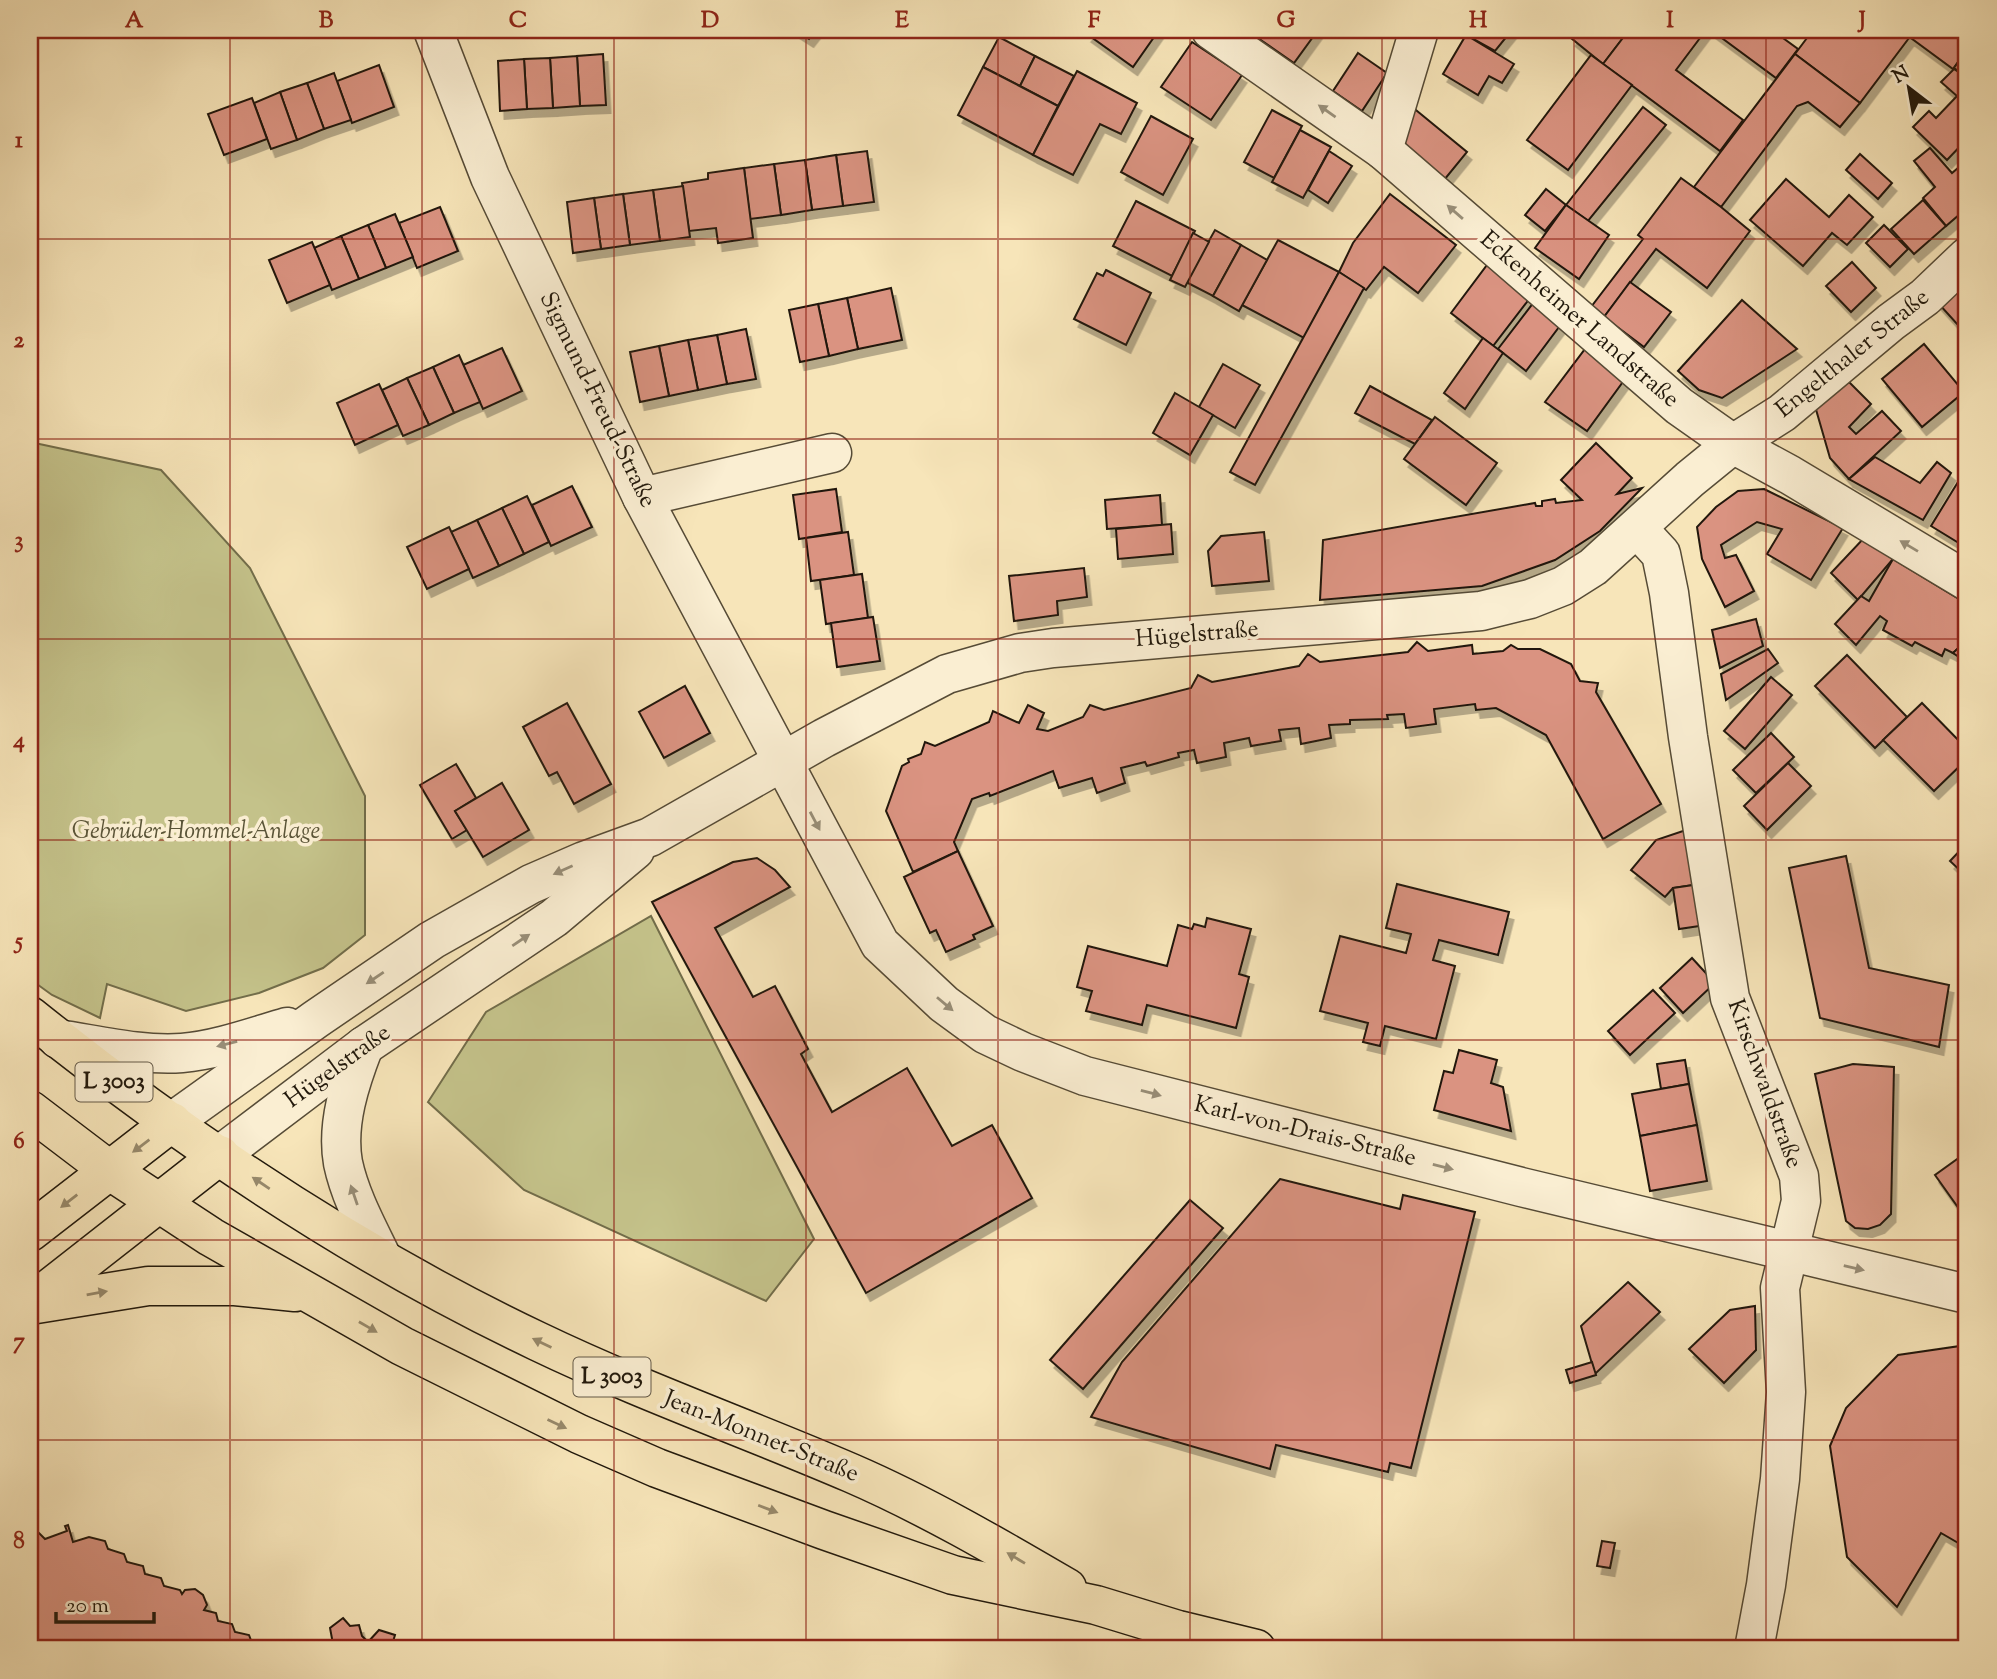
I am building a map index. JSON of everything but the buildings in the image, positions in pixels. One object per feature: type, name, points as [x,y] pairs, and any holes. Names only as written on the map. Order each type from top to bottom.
[{"type":"main road","name":"L 3003","points":[[44,1027],[126,1091],[172,1122]]},
{"type":"main road","name":"L 3003","points":[[30,1111],[157,1202]]},
{"type":"main road","name":"Jean-Monnet-Straße","points":[[172,1122],[278,1195],[382,1258],[533,1339],[608,1375],[853,1474],[1004,1551],[1096,1605]]},
{"type":"main road","name":"Hügelstraße","points":[[30,1231],[172,1122]]},
{"type":"main road","name":"Hügelstraße","points":[[30,1305],[219,1155]]},
{"type":"main road","name":"Jean-Monnet-Straße","points":[[157,1202],[211,1237],[402,1346],[495,1395],[657,1468],[953,1575],[1096,1605],[1178,1630],[1256,1649]]},
{"type":"main road","points":[[30,1305],[148,1286],[235,1286],[308,1293]]},
{"type":"street","name":"Sigmund-Freud-Straße","points":[[433,30],[490,177],[642,497],[783,760]]},
{"type":"street","name":"Eckenheimer Landstraße","points":[[1211,30],[1383,150],[1679,406],[1733,444],[1967,581]]},
{"type":"street","points":[[1383,150],[1419,30]]},
{"type":"street","name":"Engelthaler Straße","points":[[1733,444],[1782,413],[1925,297],[1967,257]]},
{"type":"street","name":"Hügelstraße","points":[[172,1122],[432,940],[531,884],[650,837],[783,760],[914,690],[971,666],[1020,653],[1053,648],[1481,611],[1506,606],[1563,586],[1593,567],[1733,444]]},
{"type":"street","points":[[642,497],[832,453]]},
{"type":"street","name":"Kirschwaldstraße","points":[[1637,528],[1661,554],[1669,593],[1688,737],[1730,998],[1798,1176],[1801,1201],[1780,1288],[1786,1392],[1780,1479],[1766,1585],[1754,1648]]},
{"type":"street","name":"Karl-von-Drais-Straße","points":[[783,760],[880,944],[944,1004],[985,1034],[1084,1076],[1521,1187],[1967,1294]]},
{"type":"street","name":"Hügelstraße","points":[[219,1155],[364,1046],[554,918],[650,837]]},
{"type":"street","points":[[44,1027],[131,1050],[182,1053],[316,1019]]},
{"type":"street","points":[[364,1046],[345,1105],[343,1162],[356,1201],[382,1258]]},
{"type":"green space","name":"Gebrüder-Hommel-Anlage","points":[[30,442],[161,470],[250,568],[365,796],[365,935],[323,968],[259,993],[186,1011],[107,984],[100,1018],[52,995],[30,979]]},
{"type":"green space","points":[[651,916],[814,1239],[766,1301],[524,1190],[428,1102],[486,1012]]}]
